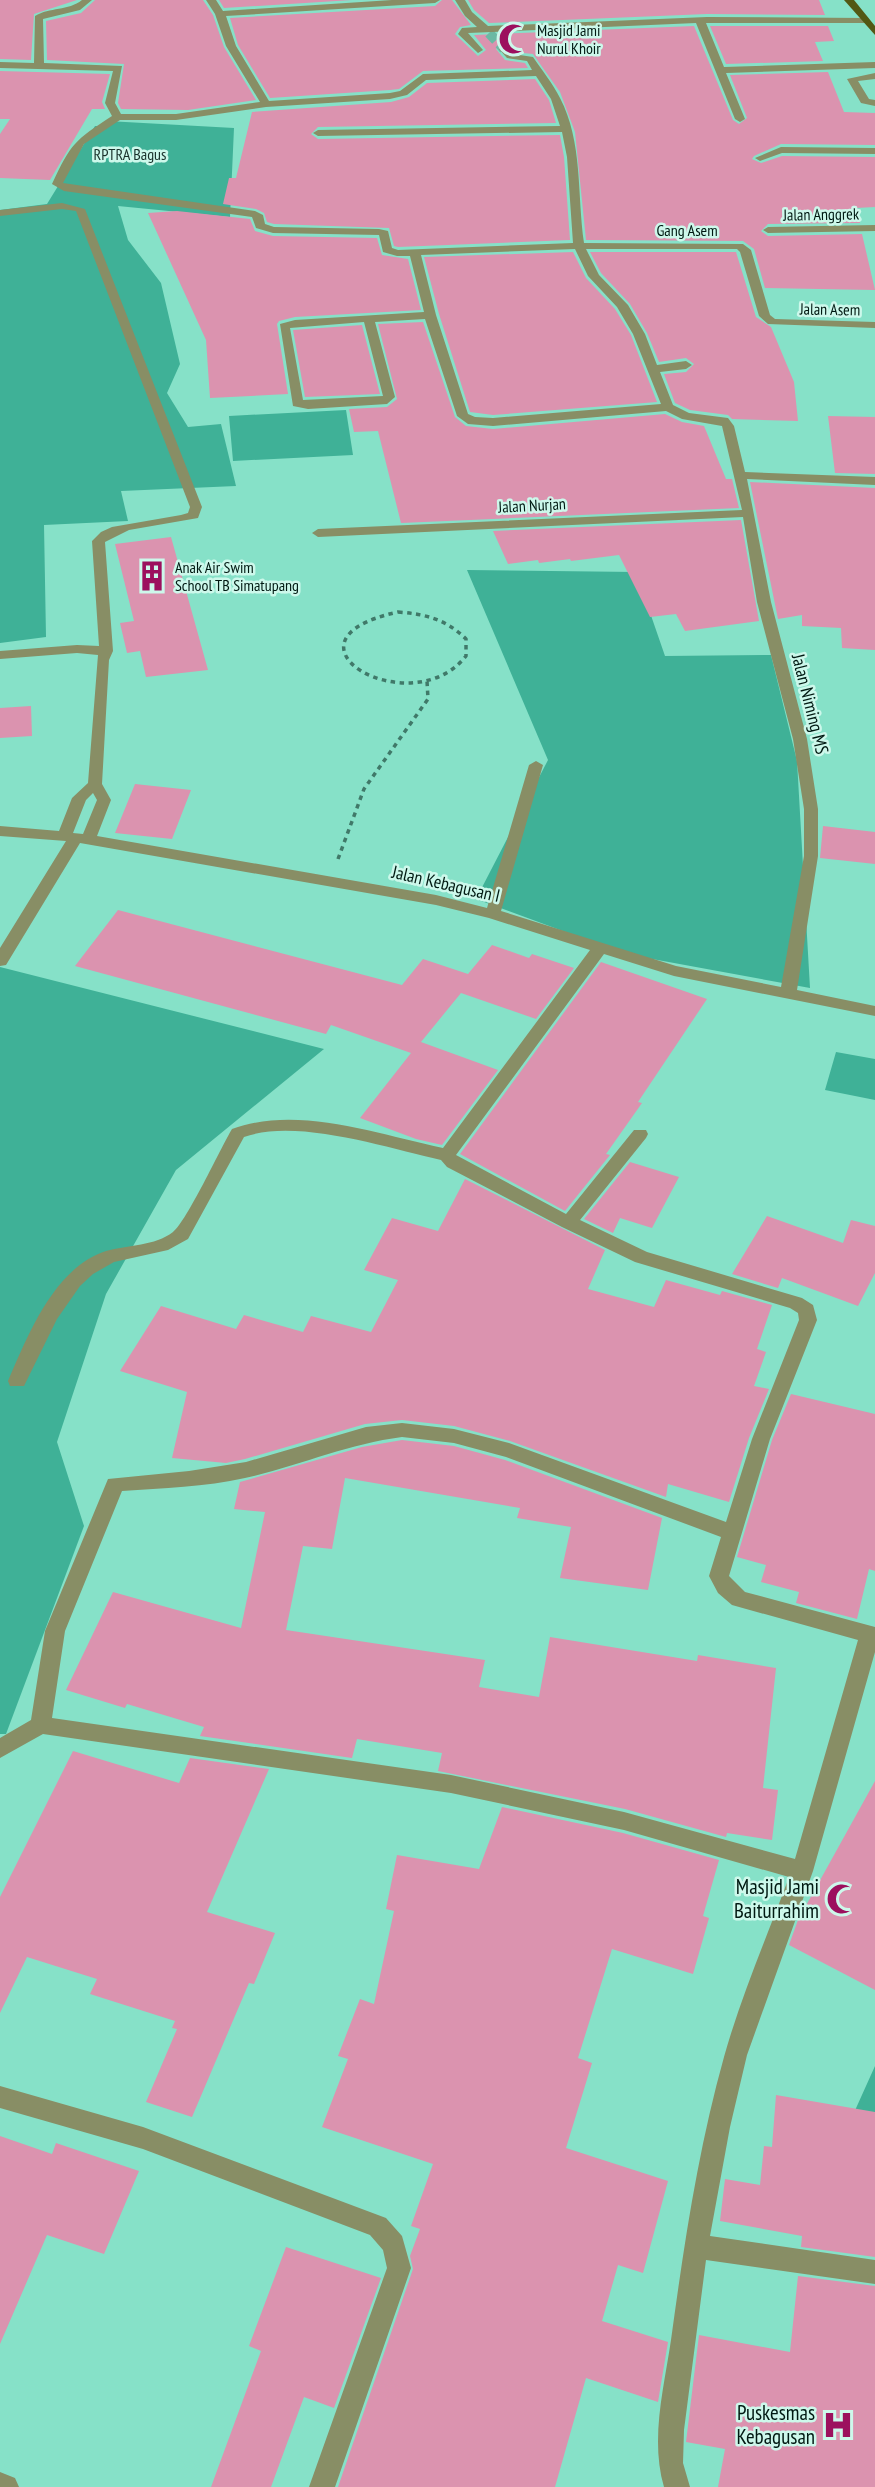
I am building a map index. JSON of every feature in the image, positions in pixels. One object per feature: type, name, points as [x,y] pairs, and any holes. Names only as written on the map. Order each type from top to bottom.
[{"type":"main road","points":[[849,0],[875,32]]},
{"type":"street","points":[[39,64],[38,18],[45,13],[79,8],[88,0]]},
{"type":"street","points":[[211,0],[220,15],[231,46],[266,104]]},
{"type":"street","points":[[220,15],[435,0]]},
{"type":"street","points":[[460,0],[468,14],[487,31]]},
{"type":"street","points":[[700,21],[740,119]]},
{"type":"street","points":[[478,50],[463,32],[700,21],[866,21]]},
{"type":"street","points":[[415,252],[430,316],[463,416],[472,421],[493,422],[668,407],[639,334],[622,304],[594,276],[579,246],[572,157],[566,129],[555,99],[530,60],[510,55],[504,49]]},
{"type":"street","points":[[0,65],[119,68],[110,103],[118,117]]},
{"type":"street","points":[[718,70],[875,65]]},
{"type":"street","points":[[539,73],[422,77],[403,93],[390,96],[266,104],[176,117],[118,117],[76,146],[58,186],[246,212],[259,217],[260,226],[264,229],[379,232],[384,233],[389,251],[579,246]]},
{"type":"street","points":[[875,76],[852,79],[865,101],[875,103]]},
{"type":"street","points":[[318,133],[566,129]]},
{"type":"street","points":[[760,158],[781,150],[875,151]]},
{"type":"street","points":[[0,213],[62,206],[80,209],[196,507],[193,515],[181,520],[116,529],[104,533],[98,541],[106,650],[102,660],[95,785],[104,800],[83,838],[0,961]]},
{"type":"street","name":"Jalan Anggrek","points":[[768,230],[875,228]]},
{"type":"street","name":"Gang Asem","points":[[579,246],[739,246],[745,250],[765,316],[772,322],[784,324]]},
{"type":"street","points":[[369,319],[389,397],[383,401],[308,405],[295,401],[282,328],[295,323],[369,319],[430,316]]},
{"type":"street","name":"Jalan Asem","points":[[784,324],[875,325]]},
{"type":"street","points":[[652,369],[686,365]]},
{"type":"street","name":"Jalan Niming MS","points":[[668,407],[686,416],[715,419],[728,426],[749,513],[764,602],[800,738],[811,809],[811,856],[788,994]]},
{"type":"street","points":[[739,475],[875,481]]},
{"type":"street","name":"Jalan Nurjan","points":[[318,533],[749,513]]},
{"type":"street","points":[[0,654],[106,650]]},
{"type":"street","points":[[493,914],[536,765]]},
{"type":"street","points":[[83,838],[79,798],[95,785]]},
{"type":"street","name":"Jalan Kebagusan I","points":[[0,831],[83,838],[330,879],[493,914],[674,971],[875,1011]]},
{"type":"street","points":[[447,1155],[600,948]]},
{"type":"street","points":[[17,1381],[38,1334],[82,1272],[99,1261],[170,1244],[181,1235],[238,1133],[257,1126],[301,1124],[447,1155],[453,1163],[568,1223],[641,1257],[796,1303],[807,1310],[808,1320],[761,1439],[719,1576],[725,1587],[739,1599],[872,1635],[802,1871],[736,2055],[718,2127],[696,2246],[671,2430],[670,2463],[677,2487]]},
{"type":"street","points":[[568,1223],[640,1134]]},
{"type":"street","points":[[41,1725],[55,1631],[115,1484],[189,1479],[246,1470],[366,1434],[402,1430],[454,1436],[509,1450],[731,1532]]},
{"type":"street","points":[[0,1749],[41,1725],[451,1784],[624,1821],[802,1871]]},
{"type":"street","points":[[0,2097],[143,2138],[378,2227],[394,2244],[399,2268],[322,2487]]},
{"type":"street","points":[[696,2246],[875,2272]]},
{"type":"street","points":[[0,2485],[6,2487]]},
{"type":"path","points":[[398,612],[428,614],[452,624],[466,639],[466,656],[452,671],[427,681],[397,683],[368,677],[349,663],[343,647],[350,631],[370,618],[398,612]]},
{"type":"path","points":[[330,879],[364,789],[428,699],[427,681]]},
{"type":"green space","name":"RPTRA Bagus","points":[[107,121],[234,128],[230,217],[118,206],[128,240],[161,283],[180,364],[167,393],[188,427],[221,424],[236,486],[121,491],[128,521],[44,525],[46,637],[0,643],[0,210],[47,204],[95,126],[104,126]]},
{"type":"green space","points":[[346,410],[353,455],[233,461],[229,416]]},
{"type":"green space","points":[[467,570],[636,572],[665,656],[771,655],[797,761],[810,988],[625,954],[476,899],[548,760]]},
{"type":"green space","points":[[0,967],[324,1049],[176,1170],[106,1294],[57,1442],[84,1526],[6,1734],[0,1734]]},
{"type":"green space","points":[[836,1052],[875,1059],[875,1100],[825,1090]]},
{"type":"green space","points":[[875,2066],[875,2150],[839,2146]]},
{"type":"building","points":[[0,0],[77,0],[34,14],[31,60],[0,59]]},
{"type":"building","points":[[95,0],[203,0],[213,15],[224,47],[256,100],[188,110],[121,109],[118,103],[124,64],[47,60],[46,21],[81,13]]},
{"type":"building","points":[[219,0],[352,0],[224,8]]},
{"type":"building","points":[[442,0],[452,0],[471,25],[460,27],[455,34],[478,56],[486,50],[474,35],[694,26],[733,120],[739,124],[747,118],[730,75],[828,72],[844,112],[875,113],[875,145],[781,144],[752,159],[761,163],[782,156],[875,157],[875,207],[856,208],[860,223],[768,224],[761,231],[768,236],[862,234],[875,290],[765,288],[754,249],[743,241],[586,240],[575,132],[560,92],[533,54],[514,52],[504,43],[496,49],[505,60],[525,63],[528,68],[423,71],[399,89],[270,98],[238,45],[230,18],[435,6]]},
{"type":"building","points":[[468,0],[819,0],[825,15],[707,14],[489,23],[474,10]]},
{"type":"building","points":[[710,26],[828,26],[834,41],[815,42],[823,61],[726,64]]},
{"type":"building","points":[[0,71],[110,74],[102,102],[105,109],[92,109],[50,180],[0,178],[0,134],[10,119],[0,119]]},
{"type":"building","points":[[535,79],[549,100],[556,123],[318,127],[311,134],[318,139],[560,135],[570,240],[398,247],[394,246],[389,228],[274,224],[267,222],[264,213],[256,209],[223,204],[229,178],[236,178],[252,112],[391,102],[409,97],[427,83]]},
{"type":"building","points":[[177,211],[250,219],[255,231],[273,236],[377,238],[382,255],[408,259],[421,310],[295,317],[279,321],[277,324],[288,394],[210,398],[206,340],[148,213]]},
{"type":"building","points":[[573,252],[586,278],[615,309],[631,335],[657,402],[493,415],[470,412],[424,257]]},
{"type":"building","points":[[590,252],[736,252],[756,317],[771,327],[794,382],[798,421],[732,419],[728,415],[690,410],[675,403],[664,374],[686,372],[694,364],[686,358],[659,362],[647,333],[630,304],[601,273]]},
{"type":"building","points":[[423,322],[455,417],[466,426],[493,429],[665,414],[682,422],[704,426],[726,479],[732,479],[739,508],[401,523],[378,431],[354,432],[349,409],[387,407],[397,399],[378,324]]},
{"type":"building","points":[[362,325],[380,394],[305,397],[293,330]]},
{"type":"building","points":[[828,416],[875,417],[875,474],[835,473]]},
{"type":"building","points":[[750,482],[875,488],[875,650],[842,648],[841,628],[802,626],[802,615],[778,619]]},
{"type":"building","points":[[741,520],[759,621],[685,631],[676,614],[650,617],[619,555],[571,561],[539,563],[538,560],[508,564],[493,531]]},
{"type":"building","points":[[171,537],[208,670],[146,677],[140,651],[127,653],[120,623],[134,621],[115,544]]},
{"type":"building","points":[[31,706],[32,736],[0,738],[0,708]]},
{"type":"building","points":[[135,784],[191,790],[172,839],[115,833]]},
{"type":"building","points":[[823,826],[875,832],[875,864],[820,858]]},
{"type":"building","points":[[118,910],[402,985],[423,959],[468,974],[492,945],[529,958],[532,954],[574,968],[536,1019],[461,993],[421,1042],[498,1070],[442,1145],[416,1139],[360,1118],[411,1053],[331,1025],[326,1034],[75,966]]},
{"type":"building","points":[[601,962],[707,999],[638,1102],[642,1103],[606,1154],[610,1155],[565,1211],[460,1154]]},
{"type":"building","points":[[630,1162],[679,1177],[652,1228],[620,1218],[613,1233],[584,1219]]},
{"type":"building","points":[[465,1179],[605,1250],[588,1289],[654,1307],[666,1280],[720,1295],[722,1291],[772,1305],[757,1349],[766,1352],[754,1386],[769,1389],[749,1438],[729,1502],[668,1484],[666,1497],[510,1441],[454,1426],[402,1420],[365,1424],[226,1463],[172,1458],[187,1392],[120,1371],[161,1306],[236,1329],[244,1315],[303,1332],[311,1316],[371,1332],[398,1280],[364,1270],[392,1218],[438,1231]]},
{"type":"building","points":[[767,1216],[843,1243],[851,1220],[875,1226],[875,1273],[858,1306],[782,1278],[778,1288],[732,1274]]},
{"type":"building","points":[[791,1394],[875,1414],[875,1571],[869,1569],[857,1619],[796,1603],[799,1592],[761,1582],[766,1565],[737,1557],[772,1440]]},
{"type":"building","points":[[402,1440],[454,1446],[505,1460],[662,1518],[648,1590],[560,1578],[571,1527],[517,1518],[520,1508],[345,1478],[332,1549],[303,1546],[286,1630],[485,1660],[479,1687],[539,1697],[550,1637],[697,1661],[698,1655],[776,1668],[763,1788],[778,1790],[772,1840],[727,1833],[726,1837],[625,1809],[438,1771],[442,1753],[357,1739],[352,1758],[200,1736],[204,1727],[127,1704],[125,1708],[66,1690],[113,1592],[241,1628],[265,1512],[234,1509],[240,1482],[362,1447]]},
{"type":"building","points":[[73,1751],[179,1783],[190,1758],[269,1769],[207,1912],[275,1933],[254,1984],[249,1983],[192,2117],[146,2102],[177,2029],[172,2028],[175,2021],[90,1994],[97,1979],[27,1957],[0,2013],[0,1897]]},
{"type":"building","name":"Masjid Jami Baiturrahim","points":[[875,1781],[875,1990],[789,1945],[798,1920]]},
{"type":"building","points":[[502,1807],[623,1833],[719,1860],[703,1916],[709,1918],[693,1974],[612,1949],[578,2058],[592,2063],[566,2148],[668,2181],[643,2273],[618,2265],[602,2321],[668,2342],[658,2402],[586,2378],[555,2487],[338,2487],[413,2269],[410,2256],[420,2229],[411,2226],[433,2164],[322,2127],[348,2059],[338,2056],[360,1999],[374,2004],[394,1911],[386,1909],[397,1855],[479,1869]]},
{"type":"building","points":[[776,2095],[875,2112],[875,2257],[801,2247],[802,2236],[720,2221],[725,2179],[760,2185],[764,2146],[772,2147]]},
{"type":"building","points":[[0,2136],[52,2154],[56,2143],[139,2171],[104,2254],[47,2235],[0,2344]]},
{"type":"building","points":[[286,2247],[381,2278],[334,2408],[304,2397],[271,2487],[211,2487],[261,2351],[249,2346]]},
{"type":"building","points":[[798,2276],[875,2286],[875,2487],[718,2487],[725,2449],[686,2442],[699,2335],[790,2352]]},
{"type":"tunnel","points":[[489,33],[504,49]]},
{"type":"place","name":"Masjid Jami Nurul Khoir","points":[[514,39]]},
{"type":"place","name":"Anak Air Swim School TB Simatupang","points":[[152,576]]},
{"type":"place","name":"Masjid Jami Baiturrahim","points":[[842,1899]]},
{"type":"place","name":"Puskesmas Kebagusan","points":[[838,2425]]}]
